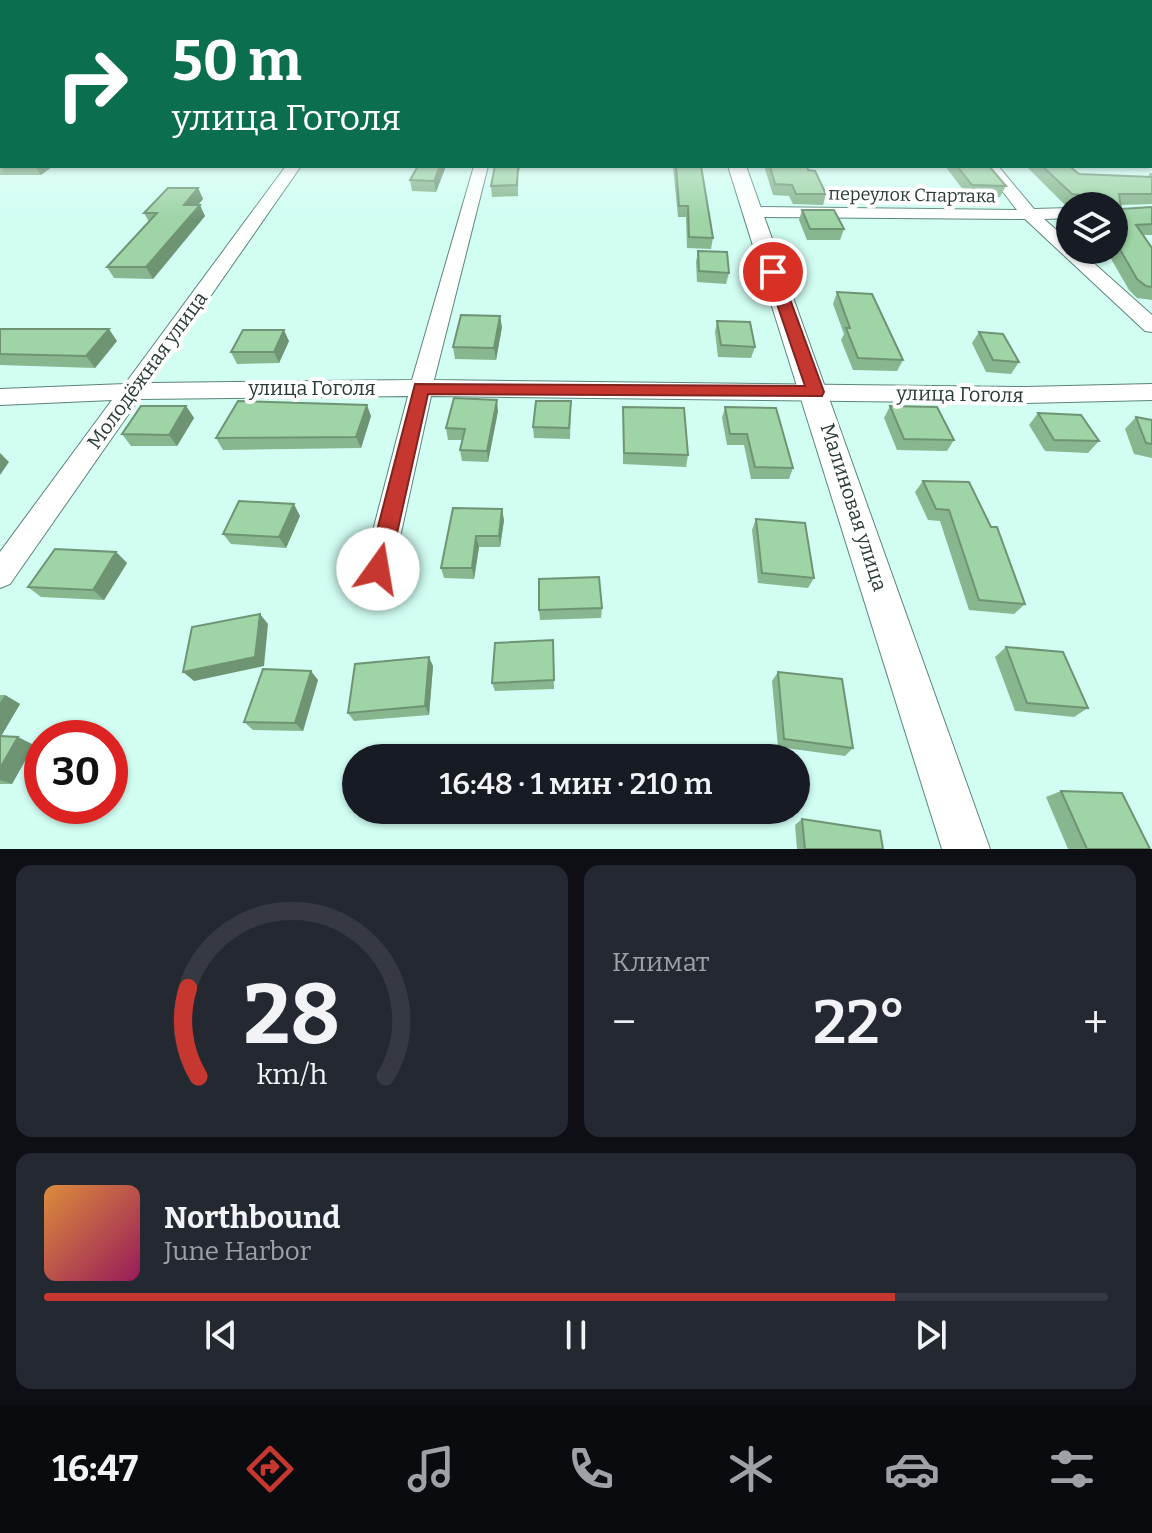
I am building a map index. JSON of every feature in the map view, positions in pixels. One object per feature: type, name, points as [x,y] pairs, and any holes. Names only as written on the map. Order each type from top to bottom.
[{"type":"street","name":"Молодёжная улица","points":[[0,575],[293,168]]},
{"type":"street","points":[[378,569],[421,388],[480,168]]},
{"type":"street","name":"Малиновая улица","points":[[738,168],[816,392],[966,849]]},
{"type":"street","points":[[992,168],[1028,213],[1152,326]]},
{"type":"street","name":"переулок Спартака","points":[[752,212],[969,216],[1056,213]]},
{"type":"street","name":"улица Гоголя","points":[[0,397],[131,391],[421,388],[1025,395],[1152,392]]},
{"type":"street","points":[[1105,393],[1152,402]]},
{"type":"building","points":[[417,168],[439,168],[434,181],[410,180]]},
{"type":"building","points":[[495,168],[518,168],[517,185],[491,186]]},
{"type":"building","points":[[676,168],[701,168],[713,238],[689,237],[688,206],[679,206]]},
{"type":"building","points":[[771,168],[808,168],[815,171],[826,194],[796,194],[792,185],[775,184]]},
{"type":"building","points":[[959,168],[991,168],[1006,186],[972,185]]},
{"type":"building","points":[[1044,168],[1072,168],[1079,174],[1152,177],[1152,194],[1070,192]]},
{"type":"building","points":[[168,188],[198,188],[184,205],[200,205],[146,267],[107,267],[157,213],[144,213]]},
{"type":"building","points":[[1152,207],[1152,224],[1136,225],[1152,248],[1152,287],[1137,279],[1128,263],[1128,209]]},
{"type":"building","points":[[802,210],[834,210],[844,229],[810,229]]},
{"type":"building","points":[[698,251],[727,252],[729,273],[699,271]]},
{"type":"building","points":[[837,292],[872,294],[903,360],[858,358]]},
{"type":"building","points":[[461,315],[500,316],[494,348],[453,347]]},
{"type":"building","points":[[717,321],[750,322],[755,347],[721,345]]},
{"type":"building","points":[[0,329],[109,329],[86,356],[0,354]]},
{"type":"building","points":[[243,330],[284,330],[274,352],[231,352]]},
{"type":"building","points":[[979,332],[1003,334],[1019,362],[993,360]]},
{"type":"building","points":[[454,398],[497,400],[487,451],[460,450],[465,429],[446,428]]},
{"type":"building","points":[[238,401],[367,405],[356,437],[216,438]]},
{"type":"building","points":[[536,401],[571,401],[569,428],[533,427]]},
{"type":"building","points":[[141,406],[186,406],[169,435],[122,434]]},
{"type":"building","points":[[890,406],[937,407],[954,440],[904,439]]},
{"type":"building","points":[[623,407],[684,408],[688,455],[624,453]]},
{"type":"building","points":[[725,407],[776,408],[793,468],[755,467],[747,434],[730,434]]},
{"type":"building","points":[[1038,413],[1081,415],[1099,441],[1054,440]]},
{"type":"building","points":[[1136,417],[1152,420],[1152,444],[1146,443]]},
{"type":"building","points":[[923,481],[969,482],[991,527],[997,527],[1025,604],[979,600],[949,510],[936,509]]},
{"type":"building","points":[[239,501],[294,504],[279,537],[223,534]]},
{"type":"building","points":[[453,508],[502,509],[499,536],[476,536],[472,568],[441,568]]},
{"type":"building","points":[[756,519],[805,523],[814,578],[762,573]]},
{"type":"building","points":[[55,549],[116,552],[93,590],[28,587]]},
{"type":"building","points":[[599,577],[602,608],[539,610],[539,579]]},
{"type":"building","points":[[260,614],[255,657],[183,672],[192,627]]},
{"type":"building","points":[[553,640],[554,680],[492,683],[495,643]]},
{"type":"building","points":[[1006,647],[1063,652],[1088,708],[1027,703]]},
{"type":"building","points":[[429,657],[425,706],[348,713],[355,664]]},
{"type":"building","points":[[263,669],[311,671],[295,723],[244,722]]},
{"type":"building","points":[[778,672],[842,679],[853,748],[784,739]]},
{"type":"building","points":[[0,736],[18,737],[0,768]]},
{"type":"building","points":[[1061,791],[1122,793],[1150,849],[1087,849]]},
{"type":"building","points":[[810,820],[880,831],[883,849],[805,849],[802,824],[810,824]]},
{"type":"route","points":[[378,569],[421,388],[816,392],[773,272]]}]
